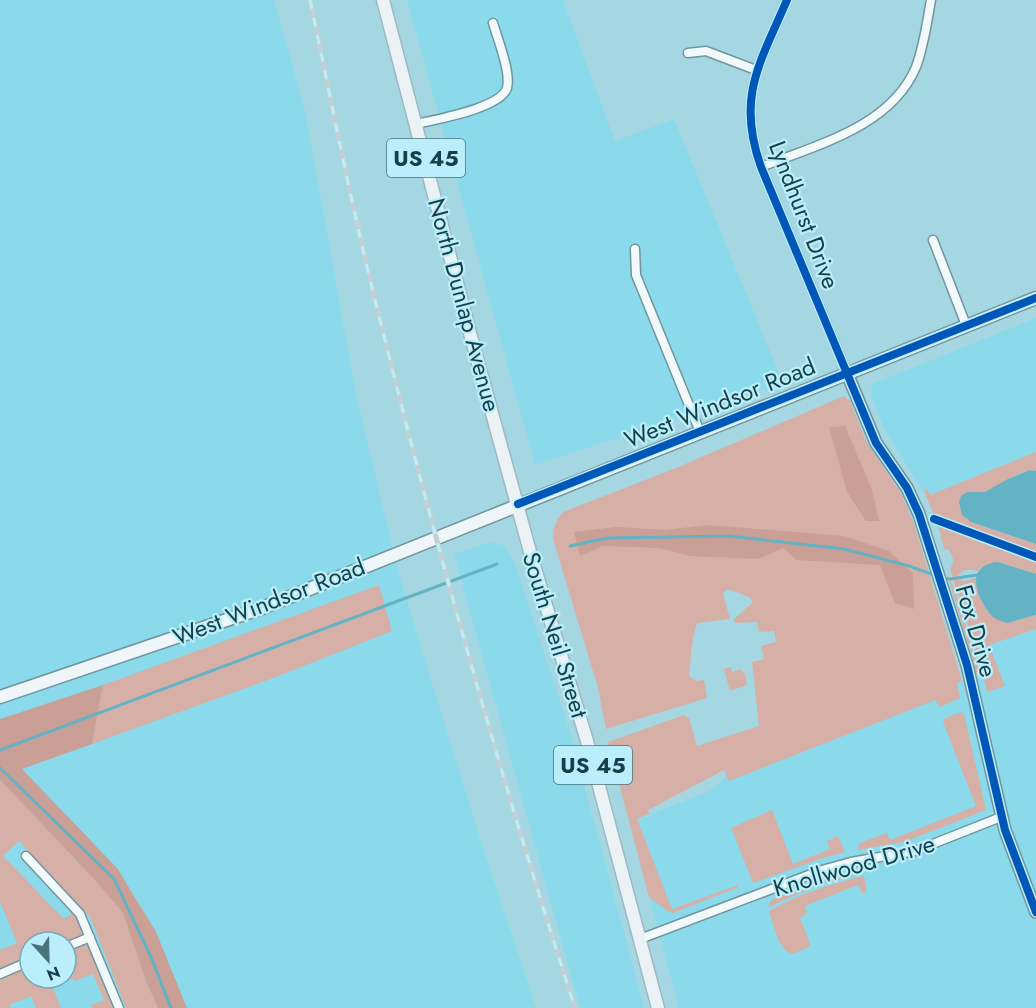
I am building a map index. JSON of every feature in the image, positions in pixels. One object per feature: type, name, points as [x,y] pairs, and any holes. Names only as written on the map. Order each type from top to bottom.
[{"type":"main road","name":"North Dunlap Avenue","points":[[383,0],[518,504]]},
{"type":"main road","name":"West Windsor Road","points":[[0,697],[262,608],[1036,298]]},
{"type":"main road","name":"South Neil Street","points":[[518,504],[532,559],[587,741],[658,1008]]},
{"type":"street","name":"Lyndhurst Drive","points":[[787,0],[756,70],[749,109],[754,145],[761,167],[847,373]]},
{"type":"street","points":[[761,167],[864,124],[893,102],[916,68],[932,0]]},
{"type":"street","points":[[417,124],[488,105],[501,97],[507,89],[507,77],[493,23]]},
{"type":"street","points":[[688,53],[706,51],[756,70]]},
{"type":"street","points":[[933,240],[966,325]]},
{"type":"street","points":[[635,249],[636,275],[700,432]]},
{"type":"street","name":"Fox Drive","points":[[847,373],[876,443],[907,488],[919,514],[967,665],[1001,817],[1036,912]]},
{"type":"street","name":"Knollwood Drive","points":[[640,939],[822,870],[851,862],[915,851],[1001,817]]},
{"type":"street","points":[[26,856],[80,914],[119,1008]]},
{"type":"street","points":[[78,942],[90,937]]},
{"type":"street","points":[[0,974],[18,967]]},
{"type":"shaded area","points":[[0,0],[274,0],[305,111],[356,395],[401,582],[477,829],[536,1008],[0,1008]]},
{"type":"shaded area","points":[[407,0],[563,0],[615,141],[674,119],[783,383],[535,465]]},
{"type":"shaded area","points":[[1036,318],[1036,452],[926,496],[885,430],[871,396],[872,384]]},
{"type":"shaded area","points":[[844,396],[850,401],[867,443],[901,493],[914,524],[962,681],[957,683],[960,698],[940,707],[935,700],[729,781],[724,770],[648,810],[649,814],[637,819],[672,909],[738,885],[739,887],[673,913],[669,912],[649,897],[608,742],[684,715],[689,718],[697,746],[759,726],[752,662],[764,659],[761,646],[776,642],[774,631],[759,632],[757,622],[735,623],[734,619],[752,603],[751,598],[726,590],[723,594],[730,619],[697,623],[694,636],[689,676],[696,681],[704,680],[707,698],[606,729],[598,688],[554,542],[555,526],[563,512],[676,468]]},
{"type":"shaded area","points":[[845,426],[872,490],[879,521],[866,521],[847,492],[829,427]]},
{"type":"shaded area","points":[[1036,452],[1036,471],[1023,472],[987,491],[967,492],[971,522],[1036,544],[1036,554],[935,517],[924,491],[927,488],[930,495]]},
{"type":"shaded area","points":[[1030,470],[1036,471],[1036,544],[971,522],[962,515],[959,502],[961,496],[967,492],[985,492]]},
{"type":"shaded area","points":[[708,525],[844,536],[889,551],[913,573],[914,609],[895,603],[880,565],[796,560],[783,548],[758,559],[690,556],[659,548],[603,546],[580,556],[574,532],[616,527],[665,530]]},
{"type":"shaded area","points":[[938,525],[1036,560],[1036,574],[998,562],[979,568],[978,571],[964,571],[958,576],[964,581],[976,578],[976,585],[991,615],[1007,623],[1036,615],[1036,629],[989,645],[1005,686],[987,692],[950,569],[953,564],[952,557],[949,550],[944,549]]},
{"type":"shaded area","points":[[491,542],[504,546],[515,564],[570,732],[644,1008],[580,1008],[454,554]]},
{"type":"shaded area","points":[[998,562],[1036,574],[1036,615],[1007,623],[990,614],[977,590],[977,575],[988,564]]},
{"type":"shaded area","points":[[946,570],[956,593],[980,674],[977,675]]},
{"type":"shaded area","points":[[379,585],[392,631],[268,680],[92,744],[103,685]]},
{"type":"shaded area","points":[[1036,622],[1036,1008],[679,1008],[630,823],[714,789],[727,775],[982,674],[972,637]]},
{"type":"shaded area","points":[[731,667],[732,672],[740,669],[745,674],[747,685],[730,691],[724,669]]},
{"type":"shaded area","points":[[103,685],[92,744],[22,769],[117,868],[156,932],[187,1008],[158,1008],[146,981],[123,913],[95,880],[0,780],[0,719]]},
{"type":"shaded area","points":[[961,712],[964,714],[986,810],[904,842],[858,850],[859,843],[887,833],[890,840],[976,806],[943,722],[945,718]]},
{"type":"shaded area","points":[[0,780],[95,880],[123,913],[146,981],[158,1008],[126,1008],[90,917],[19,841],[3,856],[64,919],[72,913],[75,915],[115,1008],[92,1008],[91,1005],[104,1000],[93,974],[78,980],[78,930],[18,930],[18,990],[54,990],[61,1008],[36,1008],[31,996],[9,1005],[10,1008],[0,1008],[0,950],[17,943],[0,902]]},
{"type":"shaded area","points":[[772,810],[793,864],[830,849],[827,841],[838,836],[845,852],[753,883],[731,828]]},
{"type":"shaded area","points":[[857,871],[863,874],[815,888],[768,908],[771,900]]},
{"type":"shaded area","points":[[864,876],[867,892],[862,893],[858,885],[805,906],[807,913],[800,918],[811,946],[792,954],[783,947],[769,911],[815,890]]},
{"type":"waterway","points":[[570,546],[607,538],[729,536],[844,549],[937,576]]},
{"type":"waterway","points":[[0,750],[497,564]]},
{"type":"waterway","points":[[943,578],[977,575]]},
{"type":"waterway","points":[[0,768],[114,879],[151,957],[171,1008]]},
{"type":"railway","points":[[310,0],[342,156],[378,312],[423,488],[495,749],[575,1008]]},
{"type":"cycle path","points":[[787,0],[754,81],[751,100],[754,142],[761,167],[876,443],[907,488],[919,514],[967,665],[1005,830],[1036,912]]},
{"type":"cycle path","points":[[518,504],[1036,298]]},
{"type":"cycle path","points":[[934,519],[1036,557]]}]
